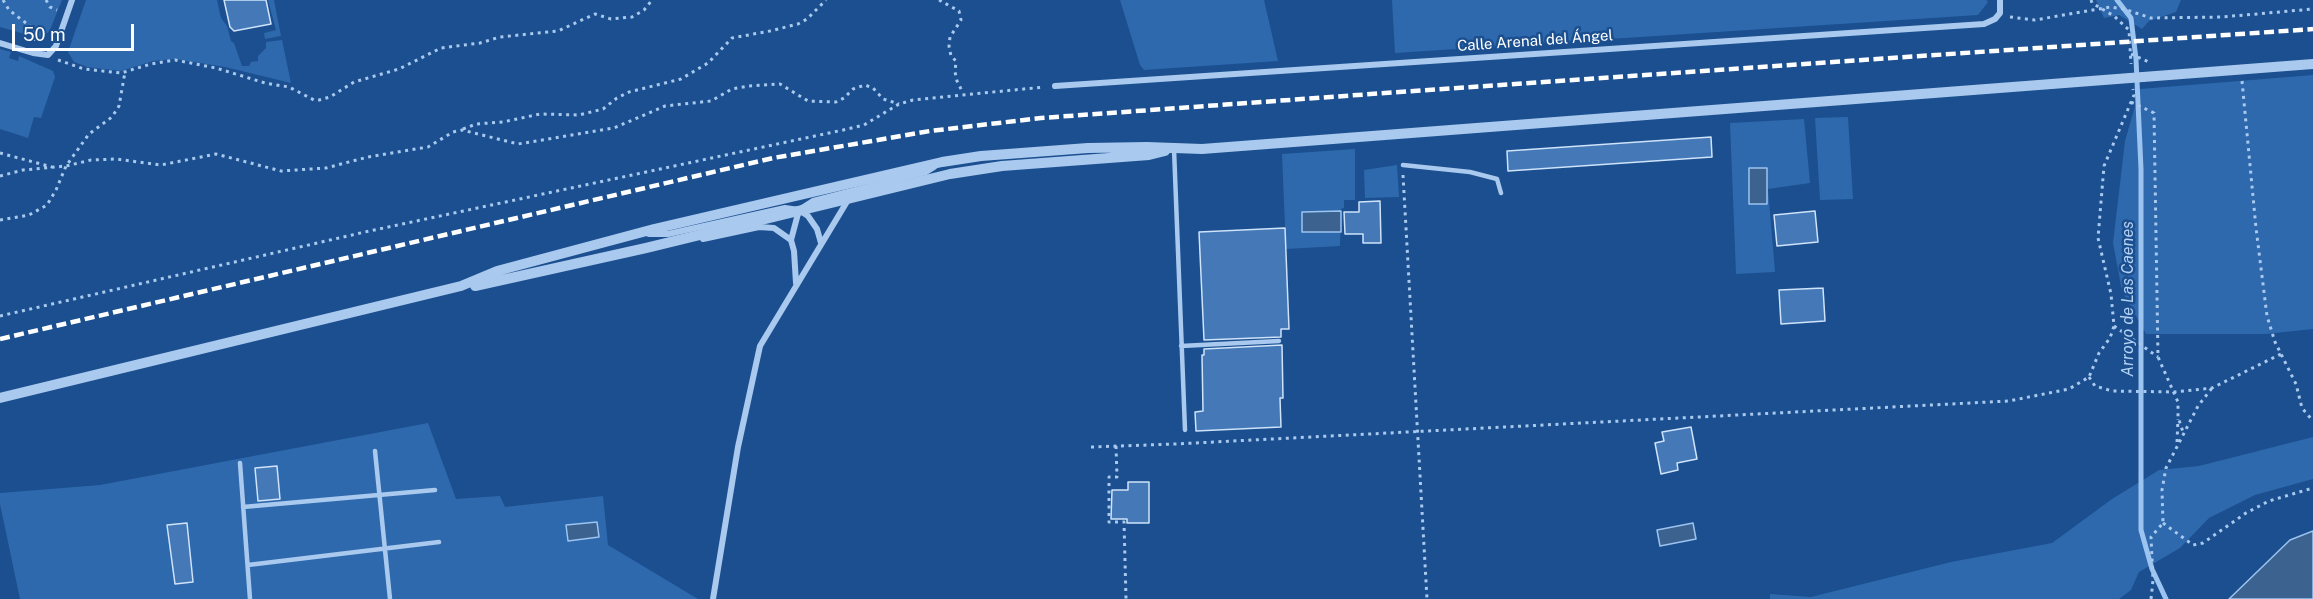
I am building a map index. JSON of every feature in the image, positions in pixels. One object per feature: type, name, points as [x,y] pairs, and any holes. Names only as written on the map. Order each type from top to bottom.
[{"type":"street","points":[[0,43],[43,56],[48,55],[56,46],[72,0]]},
{"type":"street","points":[[2000,0],[2000,13]]},
{"type":"street","name":"Calle Arenal del Ángel","points":[[1055,86],[1984,24],[1995,19],[2000,13]]},
{"type":"street","points":[[0,398],[461,286],[498,271],[635,234],[942,162],[981,156],[1041,150],[1147,147],[1202,149],[2131,82],[2143,77],[2313,64]]},
{"type":"street","points":[[461,286],[474,286],[646,248],[950,174],[1002,166],[1149,155],[1174,149]]},
{"type":"street","points":[[790,240],[799,210],[813,201],[824,196],[926,172],[942,162]]},
{"type":"street","points":[[713,599],[738,447],[760,346],[796,283],[849,199]]},
{"type":"street","points":[[635,234],[668,234],[785,207],[799,210],[813,223],[821,243]]},
{"type":"street","points":[[646,248],[721,236],[759,227],[774,228],[790,240],[794,251],[796,283]]},
{"type":"lane","points":[[1174,149],[1185,430]]},
{"type":"lane","points":[[1403,165],[1470,172],[1497,179],[1500,194]]},
{"type":"lane","points":[[1181,346],[1279,341]]},
{"type":"lane","points":[[375,451],[390,599]]},
{"type":"lane","points":[[240,463],[250,599]]},
{"type":"lane","points":[[243,507],[435,490]]},
{"type":"lane","points":[[248,565],[439,542]]},
{"type":"path","points":[[3,0],[9,10],[35,30],[36,45],[32,45],[31,40]]},
{"type":"path","points":[[46,0],[50,7],[59,10],[56,20]]},
{"type":"path","points":[[48,55],[84,69],[125,72],[175,60],[289,87],[314,100],[319,100],[354,82],[399,69],[441,48],[480,43],[500,37],[558,31],[595,14],[611,19],[632,17],[644,10],[652,0]]},
{"type":"path","points":[[0,176],[91,160],[116,159],[168,164],[216,154],[281,171],[326,168],[368,157],[428,147],[453,132],[476,124],[503,122],[540,114],[579,115],[603,109],[629,92],[681,80],[708,63],[732,38],[798,24],[807,19],[826,0]]},
{"type":"path","points":[[939,0],[959,12],[961,20],[950,37],[949,46],[951,56],[956,61],[957,81],[964,94]]},
{"type":"path","points":[[2091,0],[2129,30],[2132,64]]},
{"type":"path","points":[[2000,13],[2016,20],[2035,20],[2110,7],[2151,18],[2222,17],[2313,9]]},
{"type":"path","points":[[2241,69],[2267,316],[2281,354],[2296,384],[2302,408],[2313,421]]},
{"type":"path","points":[[0,220],[29,215],[47,205],[66,166],[89,134],[112,117],[119,106],[125,72]]},
{"type":"path","points":[[1091,447],[2009,401],[2069,389],[2089,377],[2114,326],[2098,238],[2104,166],[2134,95],[2131,82]]},
{"type":"path","points":[[462,130],[518,144],[614,128],[665,106],[711,101],[732,89],[780,84],[808,100],[836,102],[853,89],[865,85],[873,88],[883,99],[899,104]]},
{"type":"path","points":[[0,316],[365,232],[843,130],[864,125],[899,104],[938,96],[1055,86]]},
{"type":"path","points":[[2131,102],[2154,113],[2158,357],[2178,402],[2177,444]]},
{"type":"path","points":[[0,153],[54,168]]},
{"type":"path","points":[[1403,165],[1427,599]]},
{"type":"path","points":[[2114,326],[2158,357]]},
{"type":"path","points":[[2089,377],[2095,386],[2112,391],[2175,392],[2212,388],[2281,354]]},
{"type":"path","points":[[2151,599],[2153,580],[2151,537],[2163,523],[2162,490],[2166,468],[2183,432],[2212,388]]},
{"type":"path","points":[[2178,417],[2183,432]]},
{"type":"path","points":[[1116,446],[1117,477],[1109,477],[1109,522],[1124,522],[1126,599]]},
{"type":"path","points":[[2163,523],[2193,545],[2203,543],[2246,513],[2269,501],[2313,488]]},
{"type":"shaded area","points":[[0,0],[62,0],[50,30],[42,39],[0,27]]},
{"type":"shaded area","points":[[86,0],[217,0],[221,18],[227,26],[242,66],[249,66],[251,62],[258,61],[258,56],[266,48],[266,42],[282,40],[291,83],[225,67],[175,59],[153,61],[121,71],[87,67],[74,62],[68,52]]},
{"type":"shaded area","points":[[268,0],[274,0],[281,36],[265,39],[264,33],[276,30]]},
{"type":"shaded area","points":[[1120,0],[1264,0],[1278,61],[1144,70],[1140,65]]},
{"type":"shaded area","points":[[1392,0],[1986,0],[1988,2],[1978,15],[1395,53]]},
{"type":"shaded area","points":[[2096,0],[2181,0],[2176,12],[2149,21],[2142,29],[2119,15],[2104,18]]},
{"type":"shaded area","points":[[0,49],[11,52],[9,58],[18,61],[19,56],[53,71],[55,77],[41,118],[34,117],[28,138],[0,129]]},
{"type":"shaded area","points":[[2313,75],[2313,329],[2266,334],[2146,334],[2122,291],[2113,243],[2125,141],[2140,89]]},
{"type":"shaded area","points":[[1848,117],[1853,199],[1820,200],[1815,118]]},
{"type":"shaded area","points":[[1804,119],[1810,183],[1768,189],[1775,272],[1736,274],[1730,123]]},
{"type":"shaded area","points":[[1355,149],[1355,200],[1344,200],[1344,208],[1341,209],[1340,246],[1286,249],[1282,154]]},
{"type":"shaded area","points":[[1397,165],[1399,197],[1365,198],[1364,170]]},
{"type":"shaded area","points":[[1749,168],[1767,168],[1767,204],[1749,204]]},
{"type":"shaded area","points":[[1341,211],[1341,232],[1302,232],[1302,212]]},
{"type":"shaded area","points":[[428,423],[456,499],[500,496],[505,507],[603,496],[608,545],[698,599],[20,599],[0,504],[0,493],[100,485]]},
{"type":"shaded area","points":[[2313,437],[2313,479],[2255,495],[2209,518],[2180,548],[2139,572],[2131,590],[2119,599],[1770,599],[1770,594],[1811,597],[1951,562],[2052,543],[2112,499],[2159,470],[2199,466]]},
{"type":"shaded area","points":[[597,522],[599,537],[568,541],[566,525]]},
{"type":"shaded area","points":[[1693,523],[1696,539],[1660,546],[1657,530]]},
{"type":"shaded area","points":[[2313,531],[2313,599],[2229,599],[2290,540]]},
{"type":"building","points":[[224,0],[266,0],[271,24],[234,31],[230,27]]},
{"type":"building","points":[[1711,137],[1712,157],[1508,171],[1507,151]]},
{"type":"building","points":[[1380,201],[1381,243],[1363,243],[1363,234],[1345,234],[1344,212],[1359,212],[1359,202]]},
{"type":"building","points":[[1815,211],[1818,242],[1777,246],[1774,215]]},
{"type":"building","points":[[1285,228],[1289,329],[1281,329],[1281,337],[1204,340],[1199,232]]},
{"type":"building","points":[[1823,288],[1825,321],[1781,324],[1779,290]]},
{"type":"building","points":[[1282,345],[1281,427],[1196,431],[1195,412],[1203,411],[1202,355],[1204,355],[1204,349]]},
{"type":"building","points":[[1691,427],[1697,459],[1677,463],[1678,470],[1661,474],[1655,443],[1664,441],[1662,432]]},
{"type":"building","points":[[277,466],[280,499],[258,501],[255,468]]},
{"type":"building","points":[[1128,482],[1149,482],[1149,523],[1127,523],[1127,519],[1111,519],[1112,490],[1128,490]]},
{"type":"building","points":[[187,523],[193,582],[175,584],[167,525]]},
{"type":"waterway","name":"Arroyo de Las Caenes","points":[[2117,0],[2131,18],[2136,59],[2141,169],[2141,530],[2152,569],[2166,599]]},
{"type":"railway","points":[[0,339],[773,158],[930,131],[1041,118],[2313,29]]}]
